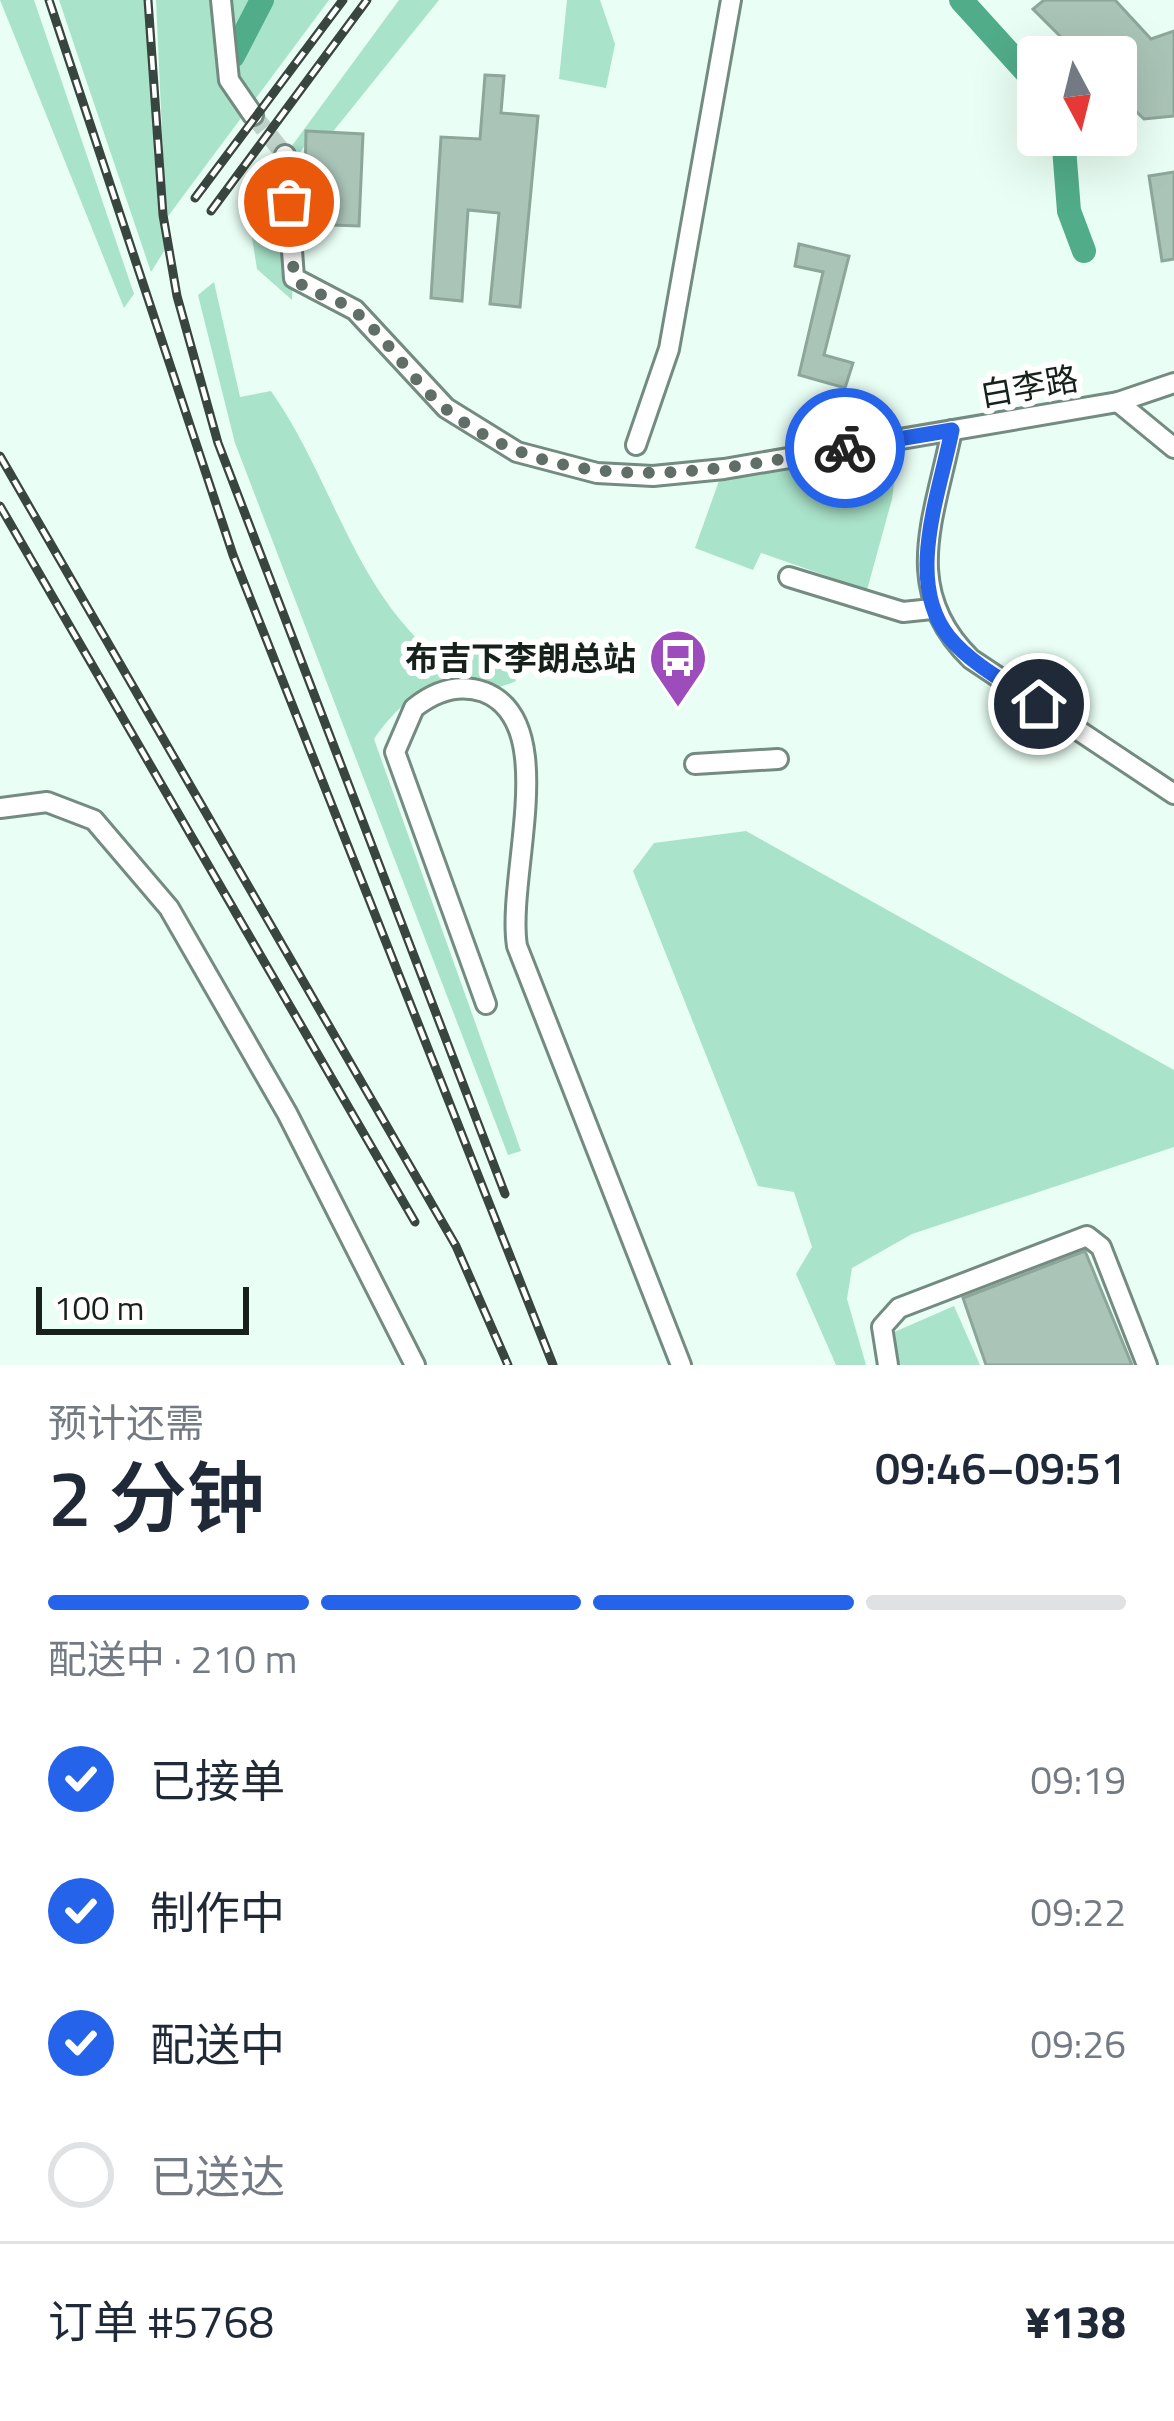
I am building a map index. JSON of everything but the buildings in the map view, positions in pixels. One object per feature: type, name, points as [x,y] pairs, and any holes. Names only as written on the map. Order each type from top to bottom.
[{"type":"street","points":[[221,0],[229,80],[253,115]]},
{"type":"street","points":[[636,445],[669,349],[731,0]]},
{"type":"street","name":"白李路","points":[[285,155],[294,278],[355,310],[446,408],[517,452],[597,472],[653,476],[724,469],[1118,401],[1174,383]]},
{"type":"street","points":[[1118,401],[1174,448]]},
{"type":"street","points":[[952,430],[928,554],[932,609],[948,636],[971,658],[1174,794]]},
{"type":"street","points":[[789,577],[903,612],[932,609]]},
{"type":"street","points":[[486,1004],[395,752],[414,708],[457,688],[497,699],[524,735],[527,772],[512,914],[517,946],[681,1365]]},
{"type":"street","points":[[695,764],[778,759]]},
{"type":"street","points":[[0,808],[47,802],[94,820],[159,895],[287,1113],[415,1365]]},
{"type":"street","points":[[888,1365],[882,1327],[899,1307],[1087,1236],[1100,1246],[1147,1365]]},
{"type":"green space","points":[[0,0],[34,0],[134,294],[124,308]]},
{"type":"green space","points":[[59,0],[149,0],[155,165],[166,248],[151,272]]},
{"type":"green space","points":[[156,0],[329,0],[166,219]]},
{"type":"green space","points":[[399,0],[439,0],[327,139],[310,138],[299,154],[292,300],[257,269],[247,207]]},
{"type":"green space","points":[[567,0],[600,0],[615,44],[606,88],[559,79]]},
{"type":"green space","points":[[214,282],[240,397],[271,391],[386,601],[440,659],[499,640],[516,681],[474,691],[426,693],[394,715],[374,739],[521,1151],[508,1155],[235,443],[198,295]]},
{"type":"green space","points":[[898,455],[892,499],[867,590],[761,553],[753,570],[695,548],[720,478]]},
{"type":"green space","points":[[746,831],[1174,1070],[1174,1147],[912,1234],[852,1268],[847,1299],[866,1365],[836,1365],[796,1274],[812,1247],[794,1192],[758,1186],[633,871],[654,843]]},
{"type":"green space","points":[[954,1306],[980,1365],[896,1365],[892,1333]]},
{"type":"waterway","points":[[233,56],[262,0]]},
{"type":"waterway","points":[[961,0],[1017,62]]},
{"type":"waterway","points":[[1065,156],[1069,211],[1084,251]]},
{"type":"tunnel","points":[[253,115],[285,155]]},
{"type":"railway","points":[[49,0],[233,555],[553,1365]]},
{"type":"railway","points":[[148,0],[163,215],[177,296],[218,443],[505,1194]]},
{"type":"railway","points":[[195,198],[343,0]]},
{"type":"railway","points":[[211,211],[367,0]]},
{"type":"railway","points":[[0,456],[456,1246],[508,1365]]},
{"type":"railway","points":[[0,506],[415,1222]]},
{"type":"way so far","points":[[289,202],[294,278],[355,310],[446,408],[517,452],[597,472],[653,476],[845,448]]},
{"type":"place","name":"布吉下李朗总站","points":[[678,709]]},
{"type":"route","points":[[845,448],[952,430],[928,554],[932,609],[948,636],[971,658],[1039,704]]}]
